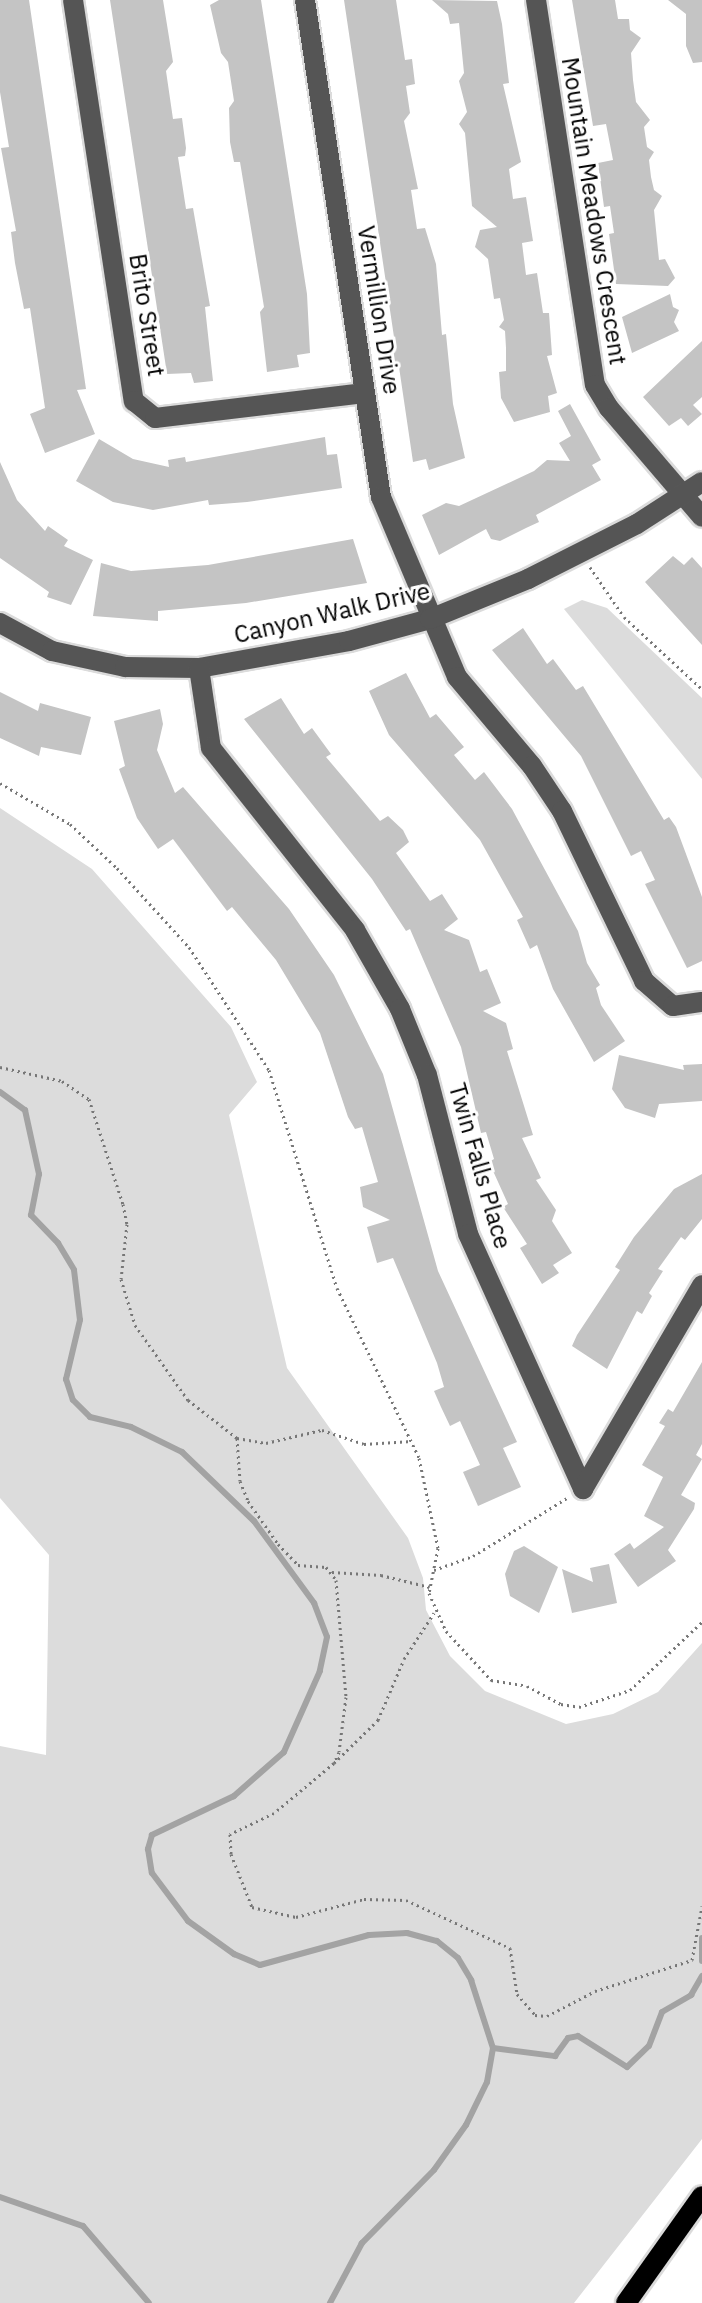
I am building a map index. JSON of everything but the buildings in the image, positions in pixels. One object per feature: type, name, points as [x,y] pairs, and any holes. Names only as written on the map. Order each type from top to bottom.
[{"type":"main road","points":[[626,2303],[702,2196]]},
{"type":"street","name":"Brito Street","points":[[73,0],[134,401],[155,418],[365,393]]},
{"type":"street","name":"Vermillion Drive","points":[[305,0],[381,497],[430,619]]},
{"type":"street","name":"Mountain Meadows Crescent","points":[[536,0],[595,385],[702,517]]},
{"type":"street","name":"Canyon Walk Drive","points":[[0,623],[76,659],[125,667],[199,668],[349,641],[430,619],[582,554],[702,482]]},
{"type":"street","points":[[430,619],[464,687],[532,766],[562,811],[652,993],[673,1006],[702,1002]]},
{"type":"street","name":"Twin Falls Place","points":[[199,668],[211,748],[347,920],[400,1009],[427,1075],[468,1234],[583,1489]]},
{"type":"street","points":[[583,1489],[702,1285]]},
{"type":"path","points":[[582,554],[624,617],[702,689]]},
{"type":"path","points":[[0,783],[83,834],[172,927],[227,1000],[276,1084],[337,1288],[413,1441],[438,1548],[430,1587],[434,1613],[491,1680],[527,1686],[569,1707],[595,1705],[630,1690],[702,1622]]},
{"type":"path","points":[[0,1067],[62,1081],[89,1099],[123,1204],[127,1224],[121,1279],[135,1325],[188,1400],[237,1438],[266,1443],[322,1430],[364,1444],[413,1441]]},
{"type":"path","points":[[237,1438],[240,1481],[248,1501],[298,1565],[314,1563],[330,1572],[381,1575],[430,1587]]},
{"type":"path","points":[[434,1570],[473,1556],[583,1489]]},
{"type":"path","points":[[330,1572],[343,1620],[346,1697],[344,1733],[334,1763]]},
{"type":"path","points":[[434,1613],[399,1668],[378,1720],[334,1763],[274,1813],[230,1834],[231,1854],[257,1912],[296,1917],[364,1899],[406,1900],[510,1948],[517,1994],[535,2015],[547,2016],[595,1991],[692,1960],[702,1906]]},
{"type":"shaded area","points":[[582,600],[607,608],[702,698],[702,779],[564,609]]},
{"type":"shaded area","points":[[0,808],[92,869],[231,1027],[257,1082],[229,1115],[287,1368],[408,1538],[423,1578],[426,1610],[450,1656],[485,1691],[566,1724],[613,1714],[658,1692],[702,1643],[702,2139],[574,2303],[0,2303],[0,1746],[46,1755],[49,1555],[0,1498]]},
{"type":"waterway","points":[[0,1092],[25,1110],[39,1174],[31,1215],[58,1243],[74,1270],[80,1320],[66,1379],[73,1400],[90,1417],[131,1427],[182,1452],[254,1521],[314,1603],[327,1637],[320,1671],[284,1752],[234,1796],[152,1835],[148,1849],[152,1873],[188,1921],[234,1954],[260,1965],[369,1935],[407,1933],[437,1941],[458,1958],[471,1980],[493,2048],[487,2082],[466,2125],[434,2170],[362,2243],[330,2303]]},
{"type":"waterway","points":[[702,1938],[702,1961]]},
{"type":"waterway","points":[[493,2048],[555,2056],[568,2038],[578,2036],[627,2067],[649,2046],[662,2012],[691,1995],[702,1976]]},
{"type":"waterway","points":[[0,2197],[83,2226],[149,2303]]}]
